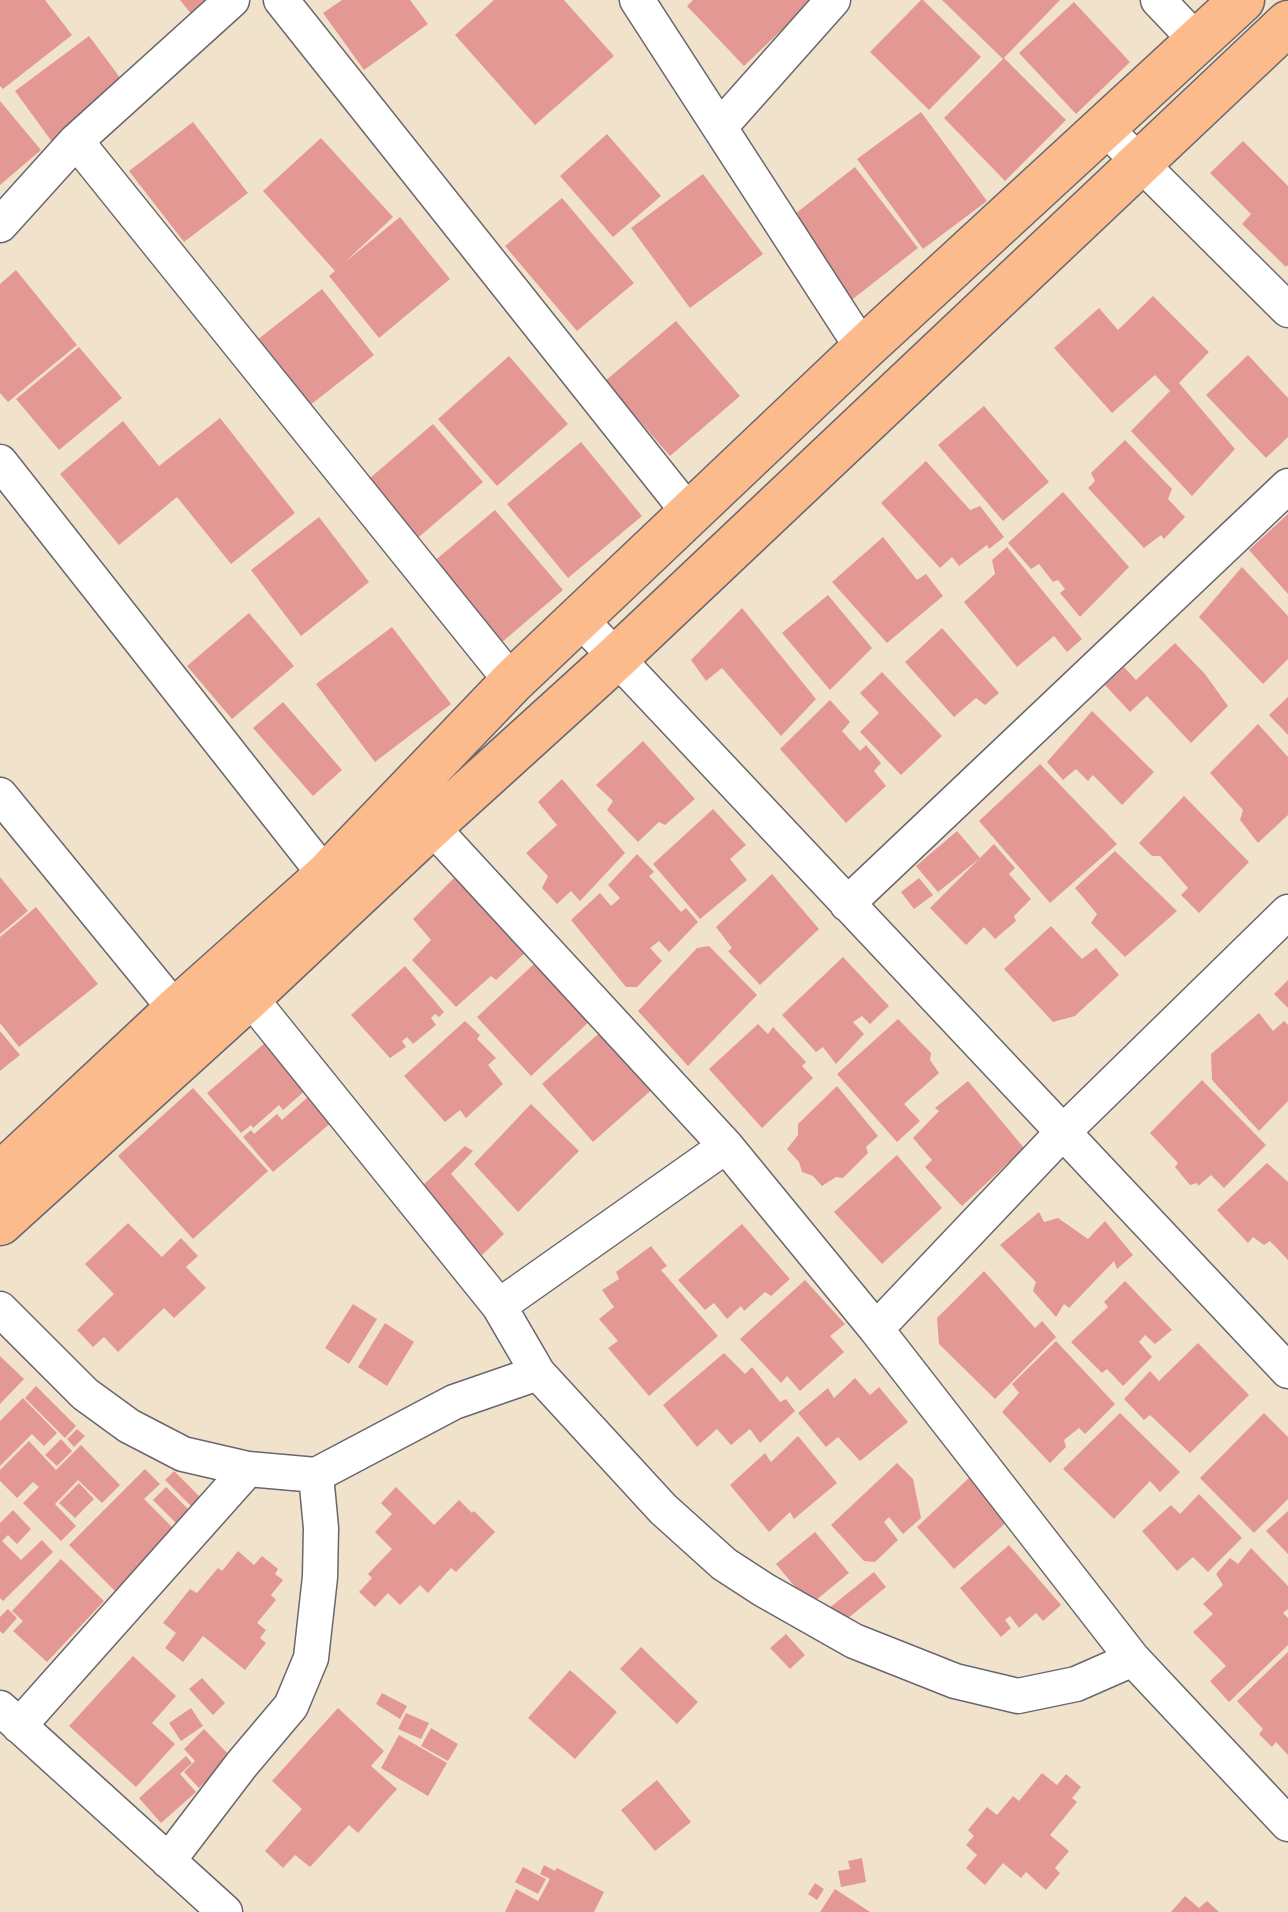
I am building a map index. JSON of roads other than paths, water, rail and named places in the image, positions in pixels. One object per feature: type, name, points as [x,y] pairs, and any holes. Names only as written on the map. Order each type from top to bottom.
[{"type":"main road","points":[[4,1201],[176,1010],[237,982],[326,876],[512,682],[863,349],[1242,0]]},
{"type":"main road","points":[[4,1201],[237,982],[431,826],[616,658],[1288,23]]},
{"type":"street","points":[[0,225],[76,141],[232,0]]},
{"type":"street","points":[[281,0],[690,514]]},
{"type":"street","points":[[637,0],[863,349]]},
{"type":"street","points":[[720,127],[833,0]]},
{"type":"street","points":[[1158,0],[1197,41]]},
{"type":"street","points":[[1105,128],[1288,310]]},
{"type":"street","points":[[76,141],[512,682]]},
{"type":"street","points":[[0,462],[326,876]]},
{"type":"street","points":[[847,904],[1288,486]]},
{"type":"street","points":[[579,618],[1063,1132],[1284,1357]]},
{"type":"street","points":[[0,795],[176,1010]]},
{"type":"street","points":[[431,826],[726,1146],[876,1329],[1133,1659],[1288,1824]]},
{"type":"street","points":[[876,1329],[1063,1132],[1288,912]]},
{"type":"street","points":[[237,982],[499,1306],[538,1373],[663,1509],[724,1564],[854,1641],[955,1681],[1018,1696],[1076,1684],[1133,1659]]},
{"type":"street","points":[[499,1306],[726,1146]]},
{"type":"street","points":[[0,1309],[85,1394],[129,1426],[183,1454],[248,1469],[316,1475],[454,1402],[538,1373]]},
{"type":"street","points":[[225,1912],[10,1717],[248,1469]]},
{"type":"street","points":[[168,1861],[291,1706],[311,1658],[320,1565],[321,1528],[316,1475]]}]
